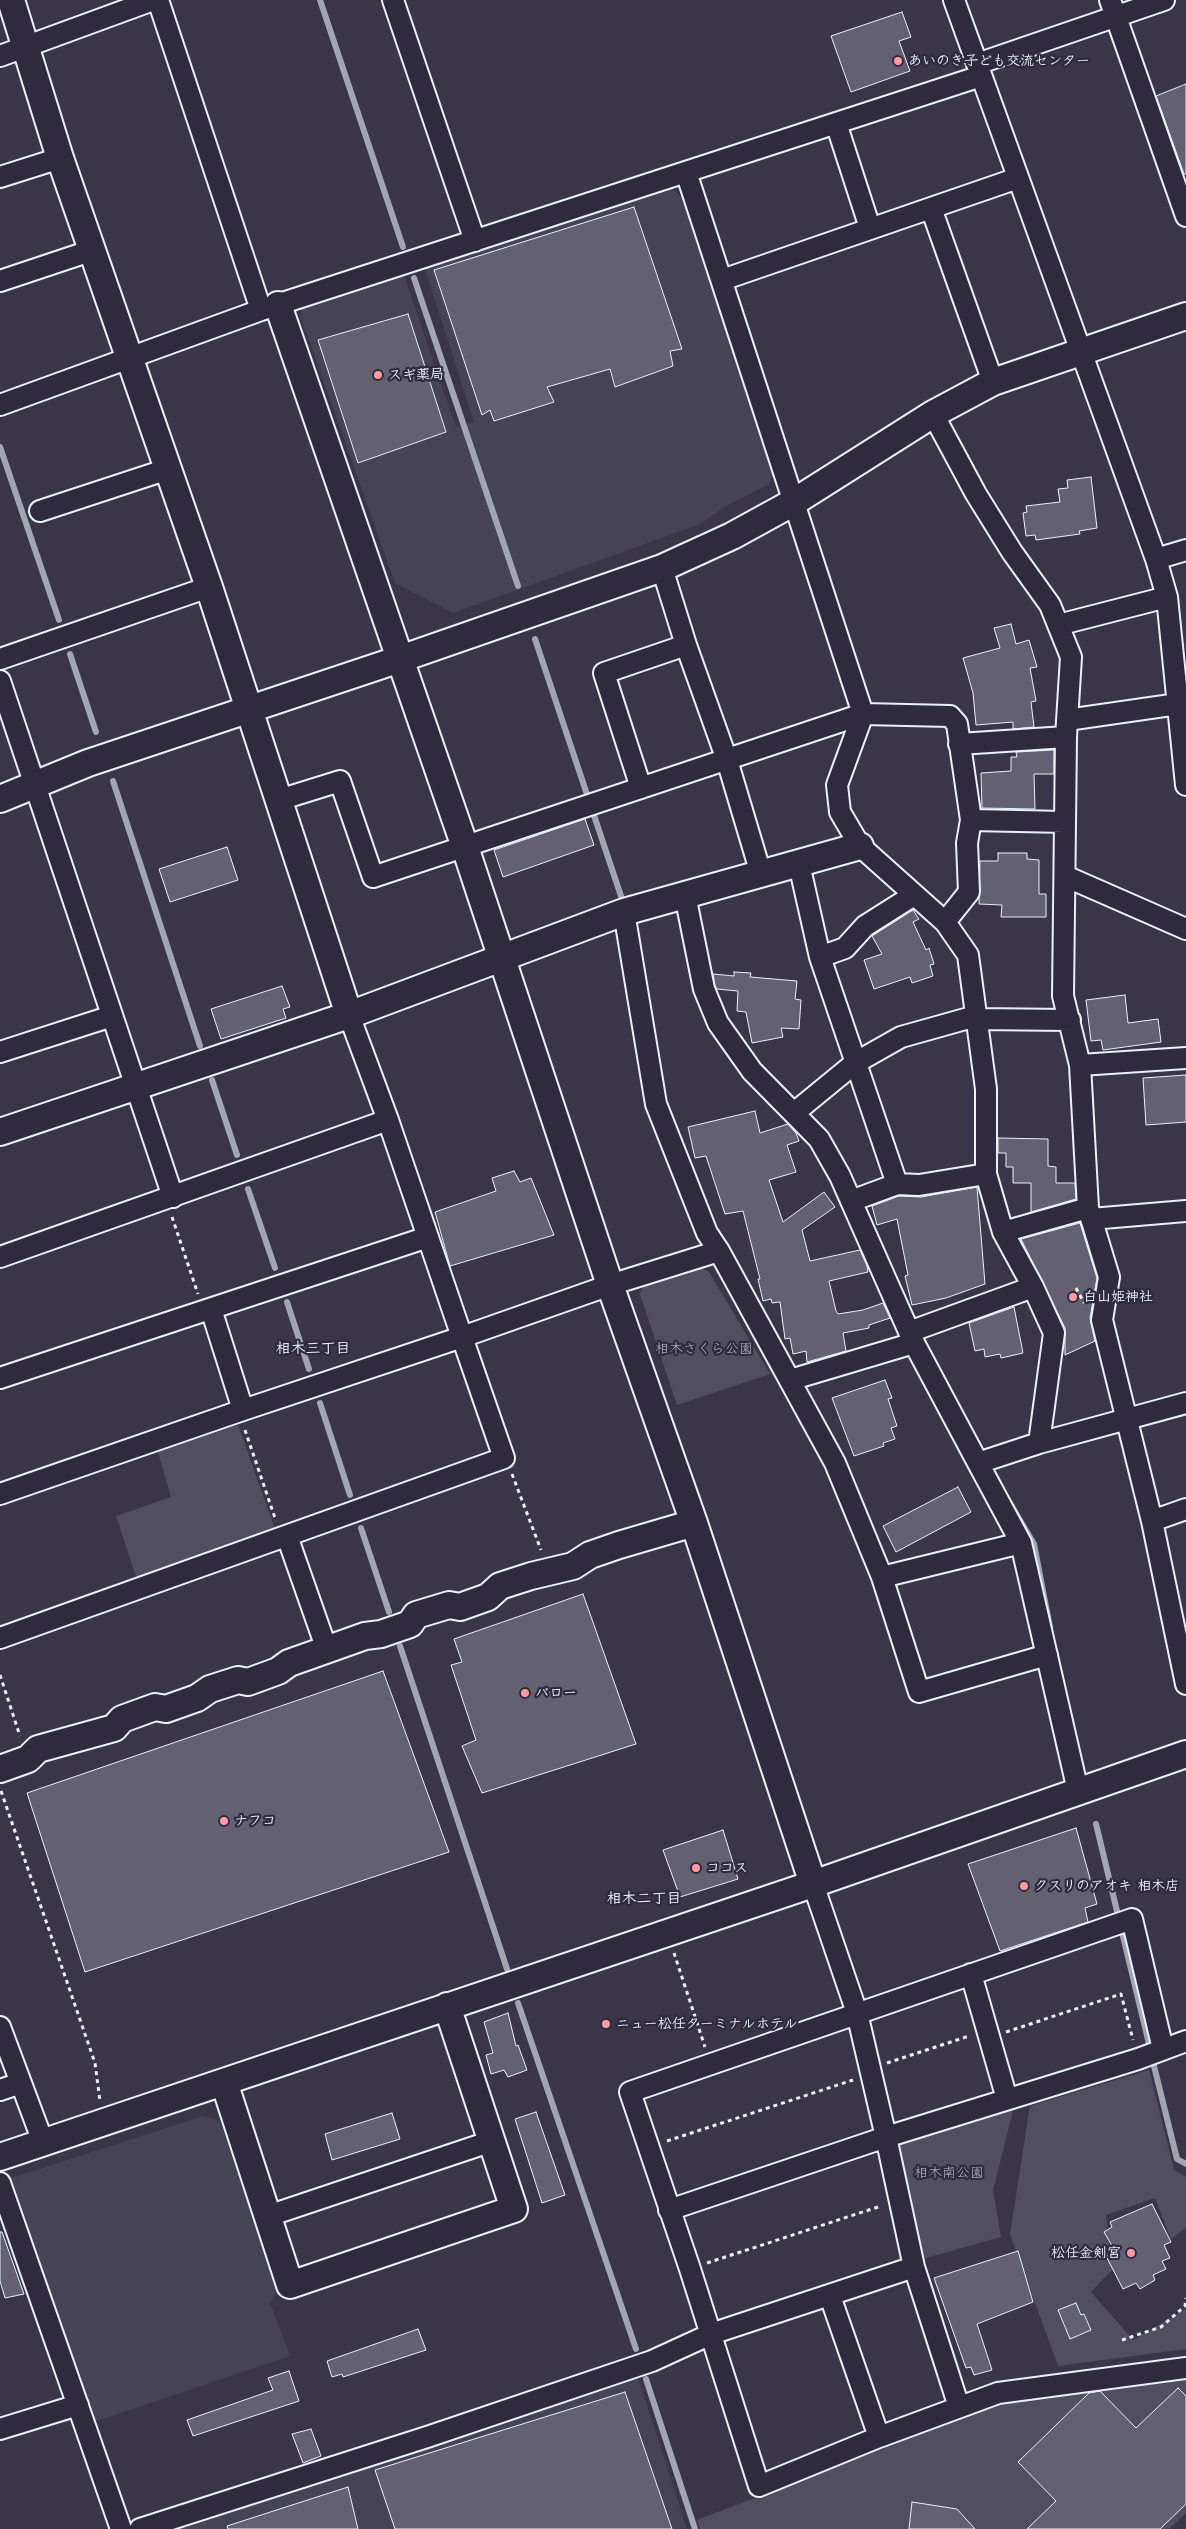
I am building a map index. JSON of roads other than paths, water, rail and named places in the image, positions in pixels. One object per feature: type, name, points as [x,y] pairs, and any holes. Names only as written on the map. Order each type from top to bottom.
[{"type":"street","points":[[0,1638],[504,1458],[388,1120],[349,1015],[209,587],[60,158],[11,0]]},
{"type":"street","points":[[0,56],[153,0]]},
{"type":"street","points":[[158,0],[269,308],[400,660],[465,847],[610,1285],[694,1523],[857,2013],[914,2267],[959,2407]]},
{"type":"street","points":[[393,0],[475,241]]},
{"type":"street","points":[[954,0],[1156,559],[1167,596],[1180,698],[1186,785]]},
{"type":"street","points":[[0,405],[269,308],[836,124],[979,70],[1113,9],[1164,0]]},
{"type":"street","points":[[1113,9],[1186,216]]},
{"type":"street","points":[[836,124],[870,228]]},
{"type":"street","points":[[0,176],[60,158]]},
{"type":"street","points":[[686,172],[863,714],[837,785],[840,812],[860,846],[945,922],[968,955],[986,1089],[986,1174],[1003,1232],[1033,1287],[1054,1333],[1039,1444]]},
{"type":"street","points":[[722,280],[1018,178]]},
{"type":"street","points":[[931,208],[994,382]]},
{"type":"street","points":[[0,281],[93,250]]},
{"type":"street","points":[[0,799],[88,763],[400,660],[662,568],[732,536],[794,502],[933,414],[994,382],[1186,316]]},
{"type":"street","points":[[933,414],[976,494],[1012,552],[1050,605],[1071,657],[1066,728],[1064,996],[1080,1065],[1090,1213],[1109,1277],[1102,1320],[1152,1521],[1186,1684]]},
{"type":"street","points":[[40,511],[168,469]]},
{"type":"street","points":[[1156,559],[1186,550]]},
{"type":"street","points":[[662,568],[686,645],[727,760],[761,874]]},
{"type":"street","points":[[0,659],[209,587]]},
{"type":"street","points":[[1058,625],[1167,596]]},
{"type":"street","points":[[640,788],[604,673],[686,645]]},
{"type":"street","points":[[0,681],[136,1086],[169,1199]]},
{"type":"street","points":[[960,744],[1066,728],[1180,698]]},
{"type":"street","points":[[279,800],[340,781],[373,877],[863,714],[950,716],[957,724],[971,820],[967,843],[969,892],[945,922]]},
{"type":"street","points":[[971,820],[1065,822]]},
{"type":"street","points":[[0,1132],[349,1015],[624,912],[860,846]]},
{"type":"street","points":[[799,864],[820,957],[897,1184]]},
{"type":"street","points":[[1065,876],[1186,929]]},
{"type":"street","points":[[820,957],[845,948],[865,926],[914,895]]},
{"type":"street","points":[[685,896],[704,989],[718,1023],[752,1071],[819,1139],[840,1176],[911,1337],[1021,1543],[1078,1791]]},
{"type":"street","points":[[624,912],[656,1104],[707,1233],[719,1251],[835,1463],[882,1577],[919,1692],[1047,1655]]},
{"type":"street","points":[[0,1052],[112,1016]]},
{"type":"street","points":[[794,1113],[855,1063],[901,1038],[976,1018],[1070,1020]]},
{"type":"street","points":[[1080,1065],[1186,1058]]},
{"type":"street","points":[[0,1257],[169,1199],[388,1120]]},
{"type":"street","points":[[851,1201],[897,1184],[919,1185],[986,1174]]},
{"type":"street","points":[[1003,1232],[1090,1213],[1186,1210]]},
{"type":"street","points":[[0,1378],[428,1236]]},
{"type":"street","points":[[0,1494],[240,1410],[462,1337],[610,1285],[719,1251]]},
{"type":"street","points":[[790,1380],[911,1337],[1033,1287]]},
{"type":"street","points":[[207,1310],[240,1410]]},
{"type":"street","points":[[978,1463],[1186,1403]]},
{"type":"street","points":[[1152,1521],[1186,1509]]},
{"type":"street","points":[[0,1769],[28,1759],[38,1749],[114,1728],[122,1719],[155,1707],[166,1710],[197,1698],[210,1689],[238,1680],[248,1682],[278,1671],[288,1663],[365,1636],[381,1634],[410,1624],[416,1615],[448,1605],[460,1607],[488,1597],[500,1586],[531,1576],[549,1574],[573,1566],[590,1556],[619,1545],[694,1523]]},
{"type":"street","points":[[285,1537],[327,1650]]},
{"type":"street","points":[[882,1577],[1021,1543]]},
{"type":"street","points":[[0,2157],[813,1884],[1186,1754]]},
{"type":"street","points":[[1163,2049],[1132,1919],[630,2092],[690,2269],[759,2486],[879,2437],[998,2393],[1186,2368]]},
{"type":"street","points":[[971,1974],[1007,2099]]},
{"type":"street","points":[[224,2082],[290,2285],[514,2209],[447,2006]]},
{"type":"street","points":[[0,2028],[43,2142]]},
{"type":"street","points":[[670,2210],[886,2137],[1138,2059],[1186,2041]]},
{"type":"street","points":[[0,2090],[21,2083]]},
{"type":"street","points":[[268,2216],[492,2141]]},
{"type":"street","points":[[0,2183],[122,2529]]},
{"type":"street","points":[[140,2529],[427,2437],[652,2361],[711,2334],[914,2267]]},
{"type":"street","points":[[830,2296],[879,2437]]},
{"type":"street","points":[[0,2429],[78,2405]]},
{"type":"waterway","points":[[320,0],[403,247]]},
{"type":"waterway","points":[[414,278],[518,586]]},
{"type":"waterway","points":[[0,447],[59,620]]},
{"type":"waterway","points":[[535,639],[621,896]]},
{"type":"waterway","points":[[70,654],[96,732]]},
{"type":"waterway","points":[[113,781],[200,1046]]},
{"type":"waterway","points":[[212,1080],[237,1155]]},
{"type":"waterway","points":[[248,1189],[275,1268]]},
{"type":"waterway","points":[[287,1302],[309,1369]]},
{"type":"waterway","points":[[320,1403],[350,1495]]},
{"type":"waterway","points":[[1011,1505],[1034,1544],[1050,1627]]},
{"type":"waterway","points":[[361,1528],[389,1612]]},
{"type":"waterway","points":[[400,1646],[507,1969]]},
{"type":"waterway","points":[[1096,1824],[1150,2048]]},
{"type":"waterway","points":[[518,2003],[636,2349]]},
{"type":"waterway","points":[[1153,2062],[1177,2159],[1186,2164]]},
{"type":"waterway","points":[[646,2379],[695,2529]]},
{"type":"place","name":"あいのき子ども交流センター","points":[[898,61]]},
{"type":"place","name":"スギ薬局","points":[[378,375]]},
{"type":"place","name":"白山姫神社","points":[[1073,1297]]},
{"type":"place","name":"バロー","points":[[525,1693]]},
{"type":"place","name":"ナフコ","points":[[224,1821]]},
{"type":"place","name":"ココス","points":[[696,1868]]},
{"type":"place","name":"クスリのアオキ 相木店","points":[[1024,1886]]},
{"type":"place","name":"ニュー松任ターミナルホテル","points":[[606,2024]]},
{"type":"place","name":"松任金剣宮","points":[[1131,2253]]},
{"type":"district","name":"相木三丁目","points":[[313,1349]]},
{"type":"district","name":"相木二丁目","points":[[644,1899]]},
{"type":"park label","name":"相木さくら公園","points":[[704,1349]]},
{"type":"park label","name":"相木南公園","points":[[949,2173]]}]
